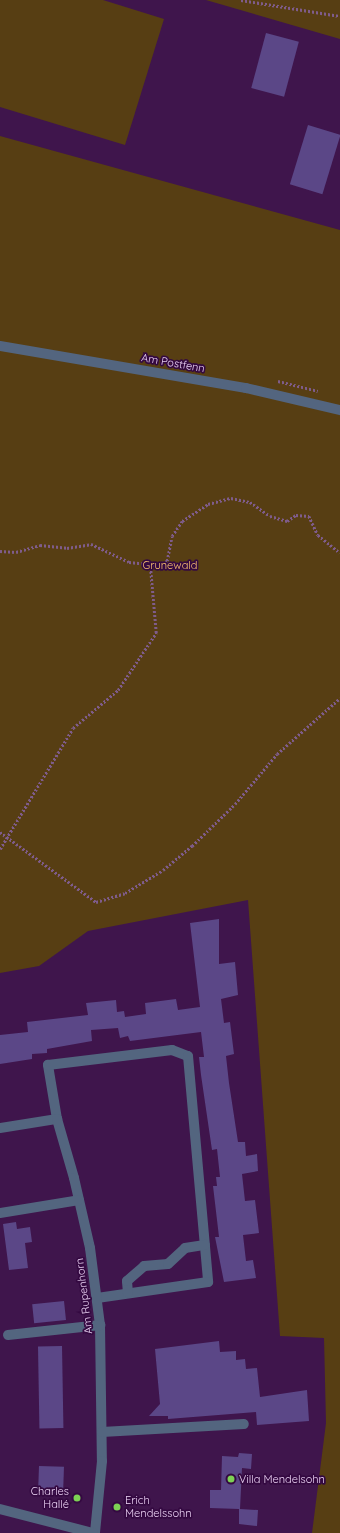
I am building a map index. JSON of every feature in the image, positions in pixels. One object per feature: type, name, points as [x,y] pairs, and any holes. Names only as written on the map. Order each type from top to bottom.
[{"type":"street","name":"Am Postfenn","points":[[0,346],[246,388],[340,410]]},
{"type":"street","name":"Am Rupenhorn","points":[[94,1533],[102,1432],[100,1325],[97,1298],[79,1200],[57,1119],[48,1065],[172,1050],[188,1056],[204,1245]]},
{"type":"street","points":[[0,1128],[57,1119]]},
{"type":"street","points":[[0,1213],[79,1200]]},
{"type":"street","points":[[97,1298],[128,1294],[208,1282],[204,1245],[185,1248],[168,1264],[144,1266],[127,1281],[128,1294]]},
{"type":"street","points":[[8,1335],[100,1325]]},
{"type":"street","points":[[102,1432],[244,1424]]},
{"type":"street","points":[[0,1509],[94,1533]]},
{"type":"path","points":[[241,0],[340,16]]},
{"type":"path","points":[[0,551],[16,552],[40,545],[67,548],[91,544],[129,562],[150,565],[167,560],[172,536],[182,521],[208,504],[231,498],[250,502],[270,516],[287,521],[296,515],[309,516],[318,535],[340,553]]},
{"type":"path","points":[[0,848],[8,838],[73,728],[118,690],[156,633],[150,565]]},
{"type":"path","points":[[0,832],[96,902],[125,893],[163,870],[192,846],[235,804],[277,754],[340,698]]},
{"type":"green space","points":[[0,0],[103,0],[164,19],[125,145],[0,107]]},
{"type":"green space","points":[[206,0],[340,0],[340,39]]},
{"type":"green space","name":"Grunewald","points":[[0,136],[340,230],[340,1533],[312,1533],[326,1423],[324,1338],[280,1336],[248,900],[88,931],[39,966],[0,973]]},
{"type":"building","points":[[266,33],[299,42],[284,97],[251,88]]},
{"type":"building","points":[[308,125],[340,135],[322,194],[290,184]]},
{"type":"building","points":[[219,919],[219,964],[235,962],[238,995],[221,999],[224,1023],[230,1022],[234,1054],[226,1056],[229,1083],[238,1142],[245,1142],[246,1156],[257,1154],[258,1171],[242,1174],[245,1201],[255,1200],[259,1233],[243,1235],[246,1261],[253,1260],[256,1278],[224,1282],[215,1237],[219,1237],[213,1186],[217,1186],[216,1177],[220,1177],[217,1149],[212,1150],[201,1075],[199,1057],[204,1057],[201,1032],[130,1041],[128,1036],[120,1038],[118,1028],[91,1030],[92,1041],[47,1049],[47,1053],[32,1054],[32,1059],[0,1064],[0,1035],[28,1032],[27,1022],[88,1015],[86,1003],[116,1000],[117,1012],[124,1011],[125,1017],[146,1014],[145,1003],[176,999],[178,1010],[200,1007],[190,923]]},
{"type":"building","points":[[16,1222],[17,1229],[30,1227],[32,1242],[25,1243],[28,1268],[9,1270],[3,1224]]},
{"type":"building","points":[[64,1301],[66,1320],[34,1323],[32,1304]]},
{"type":"building","points":[[219,1341],[220,1352],[236,1351],[236,1360],[245,1359],[246,1369],[257,1368],[260,1397],[307,1390],[309,1421],[257,1425],[256,1412],[168,1419],[168,1416],[149,1416],[160,1404],[155,1349]]},
{"type":"building","points":[[38,1346],[62,1346],[63,1428],[39,1428]]},
{"type":"building","name":"Villa Mendelsohn","points":[[239,1453],[252,1454],[251,1469],[242,1468],[240,1509],[258,1510],[257,1526],[239,1524],[239,1509],[210,1508],[210,1490],[221,1490],[222,1456],[238,1457]]},
{"type":"building","points":[[39,1466],[64,1467],[63,1494],[38,1493]]},
{"type":"place","name":"Villa Mendelsohn","points":[[231,1479]]},
{"type":"place","name":"Charles Hallé","points":[[77,1498]]},
{"type":"place","name":"Erich Mendelssohn","points":[[117,1507]]}]
